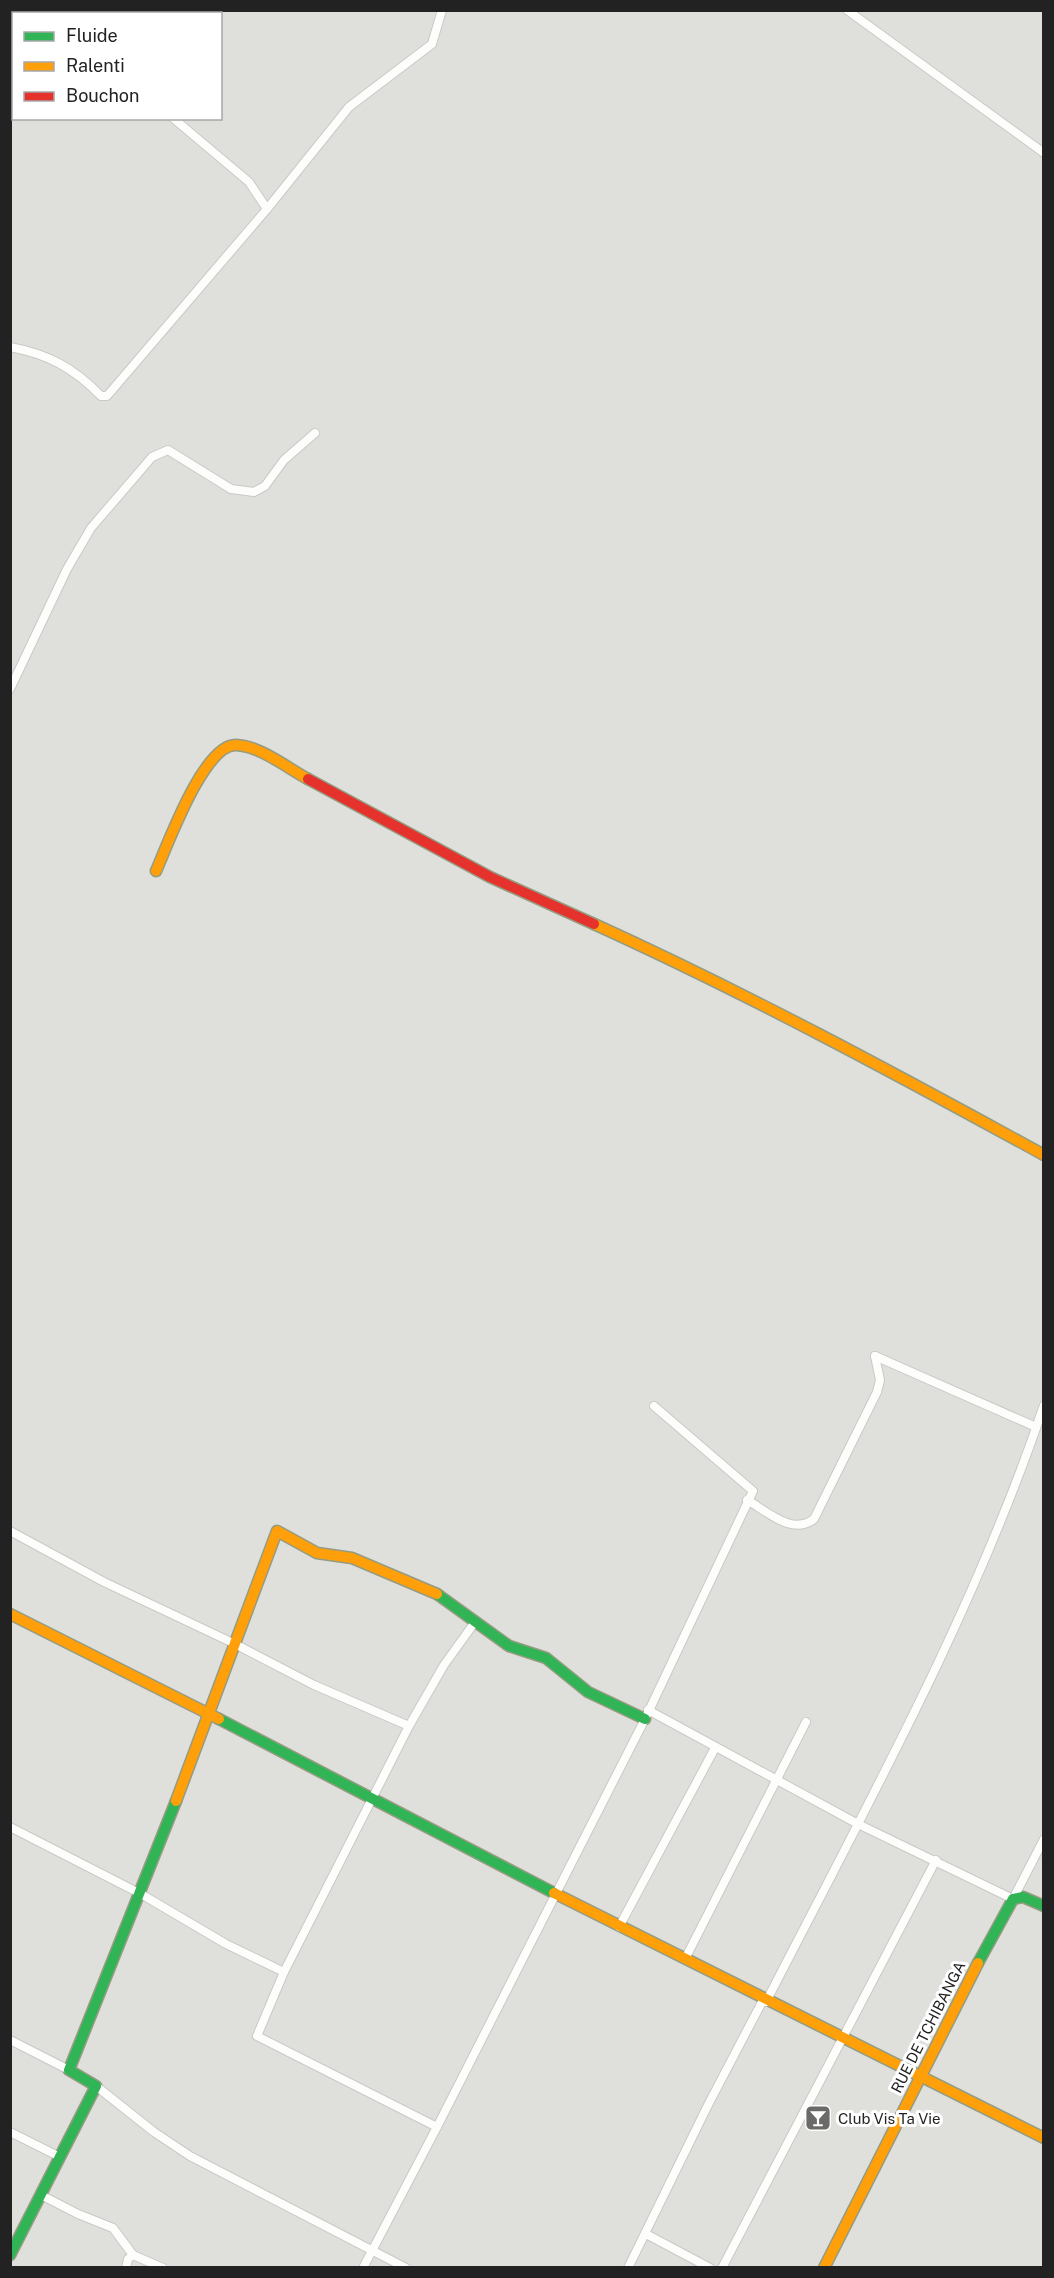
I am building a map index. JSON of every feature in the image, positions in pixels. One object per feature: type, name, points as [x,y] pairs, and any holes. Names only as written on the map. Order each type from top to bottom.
[{"type":"street","points":[[10,347],[46,355],[90,385],[101,396],[107,396],[267,209],[349,107],[432,44],[442,10]]},
{"type":"street","points":[[847,10],[1044,153]]},
{"type":"street","points":[[175,120],[249,182],[267,209]]},
{"type":"street","points":[[10,689],[68,569],[91,528],[152,457],[168,450],[231,489],[254,492],[265,486],[284,460],[315,432]]},
{"type":"street","points":[[156,871],[188,802],[216,754],[227,746],[249,747],[490,877],[666,957],[875,1062],[1044,1155]]},
{"type":"street","points":[[747,1500],[791,1525],[806,1525],[814,1519],[877,1392],[879,1380],[875,1356],[1036,1427]]},
{"type":"street","points":[[628,2268],[708,2104],[858,1824],[978,1578],[1044,1405]]},
{"type":"street","points":[[363,2268],[646,1715],[753,1491],[654,1406]]},
{"type":"street","points":[[10,1531],[104,1582],[236,1644],[314,1685],[409,1726]]},
{"type":"street","points":[[69,2070],[141,1894],[277,1532],[317,1553],[352,1557],[443,1597],[509,1646],[546,1658],[597,1697],[646,1715],[715,1748],[858,1824],[1013,1899],[1023,1897],[1044,1906]]},
{"type":"street","points":[[10,1614],[208,1715],[231,1724],[764,2001],[1044,2138]]},
{"type":"street","points":[[437,2127],[257,2036],[285,1972],[409,1726],[444,1665],[475,1622]]},
{"type":"street","points":[[685,1959],[807,1722]]},
{"type":"street","points":[[619,1927],[715,1748]]},
{"type":"street","points":[[10,1827],[141,1894],[226,1944],[285,1972]]},
{"type":"street","points":[[1013,1899],[1044,1839]]},
{"type":"street","points":[[722,2268],[840,2039],[936,1860]]},
{"type":"street","name":"RUE DE TCHIBANGA","points":[[824,2268],[918,2077],[1013,1899]]},
{"type":"street","points":[[10,2040],[96,2086],[154,2132],[190,2156],[406,2268]]},
{"type":"street","points":[[10,2255],[96,2086]]},
{"type":"street","points":[[10,2132],[60,2157]]},
{"type":"street","points":[[41,2195],[112,2228],[133,2255],[163,2268]]},
{"type":"street","points":[[646,2234],[710,2268]]},
{"type":"street","points":[[126,2268],[128,2259],[133,2255]]},
{"type":"shaded area","points":[[11,11],[1043,11],[1043,2267],[11,2267]]},
{"type":"traffic: fast","points":[[437,1594],[509,1646],[546,1658],[588,1692],[645,1719]]},
{"type":"traffic: fast","points":[[219,1719],[554,1893]]},
{"type":"traffic: fast","points":[[10,2255],[96,2086],[69,2070],[176,1801]]},
{"type":"traffic: fast","points":[[978,1963],[1013,1899],[1023,1897],[1044,1906]]},
{"type":"traffic: slow","points":[[156,871],[188,798],[212,760],[224,749],[236,745],[254,749],[308,779]]},
{"type":"traffic: slow","points":[[594,924],[765,1006],[1044,1155]]},
{"type":"traffic: slow","points":[[176,1801],[277,1531],[317,1553],[352,1558],[437,1594]]},
{"type":"traffic: slow","points":[[10,1614],[219,1719]]},
{"type":"traffic: slow","points":[[554,1893],[1044,2138]]},
{"type":"traffic: slow","points":[[824,2268],[978,1963]]},
{"type":"traffic: jam","points":[[308,779],[490,877],[594,924]]},
{"type":"place","name":"Club Vis Ta Vie","points":[[818,2118]]}]
